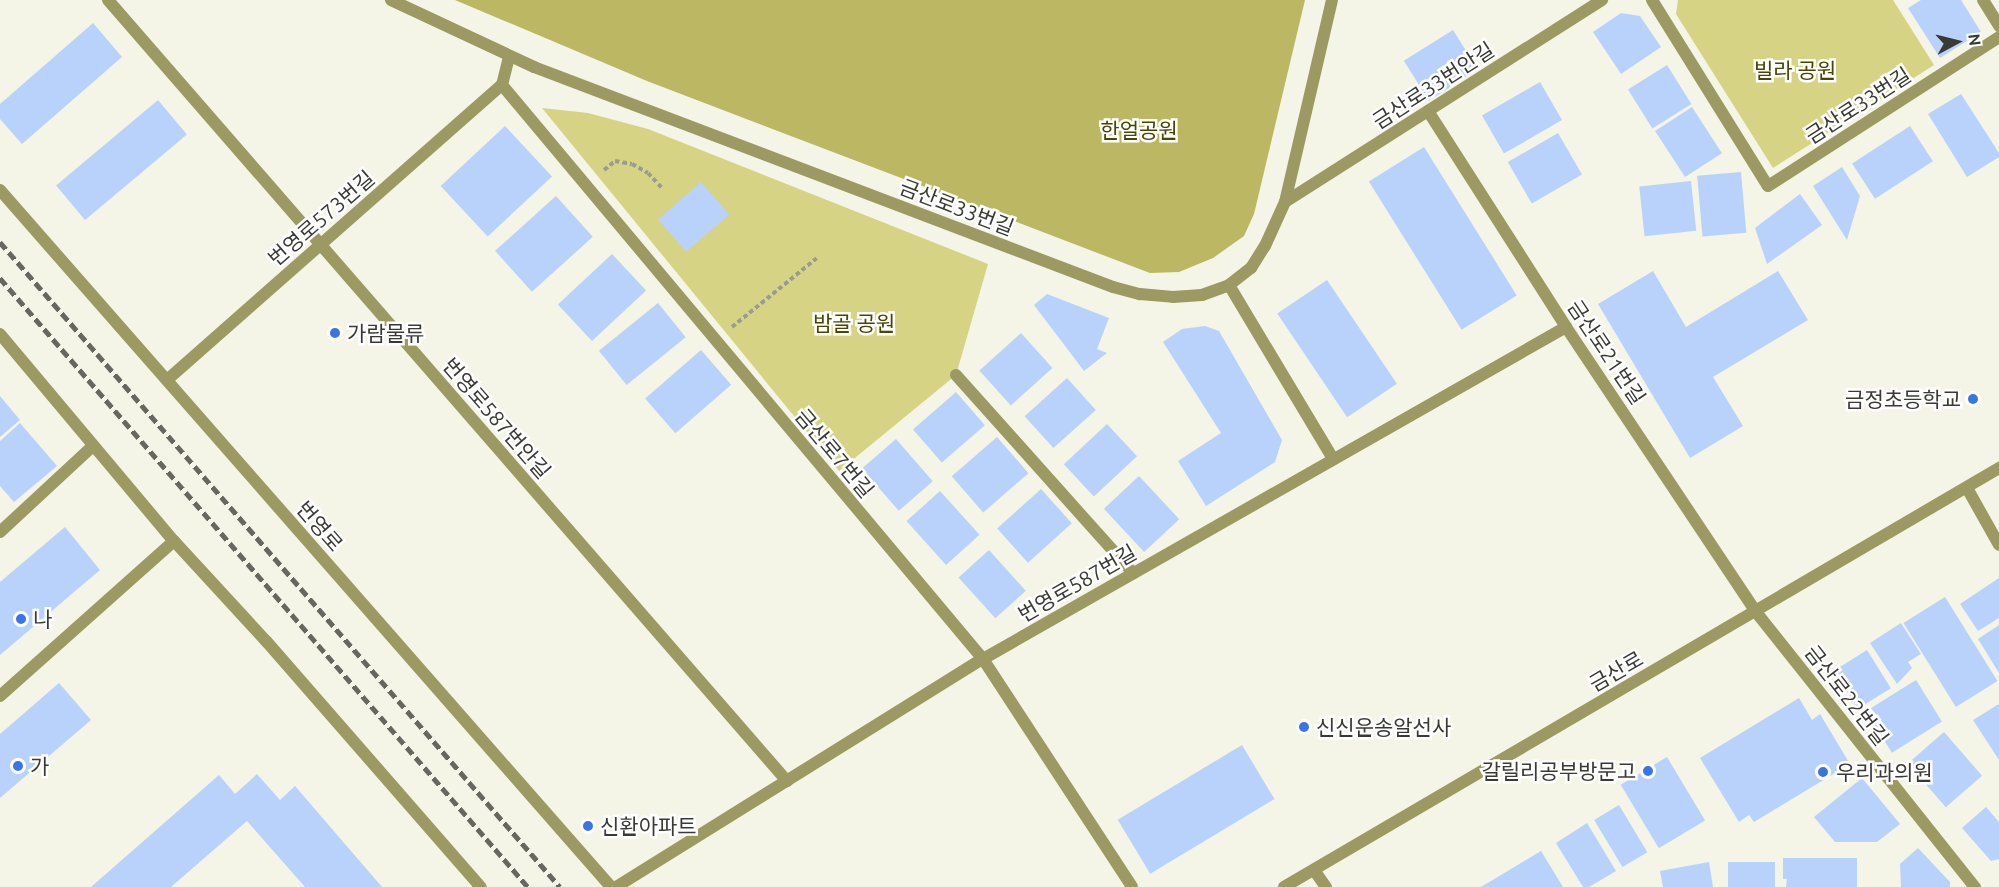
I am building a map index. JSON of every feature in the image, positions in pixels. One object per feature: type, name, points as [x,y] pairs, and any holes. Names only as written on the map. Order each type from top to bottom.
[{"type":"street","name":"번영로587번안길","points":[[108,0],[787,781]]},
{"type":"street","name":"금산로33번길","points":[[391,0],[508,57],[1113,287],[1140,294],[1173,297],[1202,295],[1229,285],[1251,268],[1265,246],[1285,202],[1332,0]]},
{"type":"street","name":"금산로33번안길","points":[[1285,202],[1602,0]]},
{"type":"street","name":"금산로33번길","points":[[1652,0],[1768,186],[1999,37]]},
{"type":"street","points":[[1983,0],[1999,26]]},
{"type":"street","points":[[501,85],[508,57]]},
{"type":"street","name":"번영로573번길","points":[[167,380],[501,85]]},
{"type":"street","name":"금산로7번길","points":[[501,85],[587,184],[983,659],[1132,887]]},
{"type":"street","name":"금산로21번길","points":[[1428,111],[1566,327],[1756,612]]},
{"type":"street","name":"번영로","points":[[0,190],[614,887]]},
{"type":"street","points":[[1229,285],[1333,459]]},
{"type":"street","name":"번영로587번길","points":[[614,887],[983,659],[1566,327]]},
{"type":"street","points":[[0,334],[174,541],[267,642],[481,887]]},
{"type":"street","points":[[956,375],[1133,573]]},
{"type":"street","points":[[0,532],[93,446]]},
{"type":"street","name":"금산로","points":[[1284,887],[1999,468]]},
{"type":"street","points":[[1967,488],[1999,545]]},
{"type":"street","points":[[0,696],[174,541]]},
{"type":"street","name":"금산로22번길","points":[[1756,612],[1975,887]]},
{"type":"street","points":[[1314,870],[1326,887]]},
{"type":"path","points":[[587,184],[615,161],[632,164],[648,173],[662,188]]},
{"type":"path","points":[[715,340],[817,258]]},
{"type":"green space","name":"한얼공원","points":[[455,0],[1305,0],[1254,214],[1244,236],[1213,258],[1179,272],[1150,273],[647,81]]},
{"type":"green space","name":"빌라 공원","points":[[1678,0],[1893,0],[1934,65],[1773,168],[1676,14]]},
{"type":"green space","name":"밤골 공원","points":[[542,108],[588,113],[648,129],[988,264],[956,375],[839,471]]},
{"type":"building","points":[[1921,0],[1961,0],[1981,32],[1940,58],[1908,8]]},
{"type":"building","points":[[1621,13],[1640,16],[1661,47],[1621,74],[1593,32]]},
{"type":"building","points":[[93,23],[122,57],[22,144],[0,119],[0,104]]},
{"type":"building","points":[[1453,30],[1478,70],[1429,101],[1404,61]]},
{"type":"building","points":[[1667,65],[1691,104],[1652,128],[1628,89]]},
{"type":"building","points":[[1540,82],[1562,120],[1504,154],[1482,116]]},
{"type":"building","points":[[1961,94],[1999,153],[1999,157],[1967,177],[1928,114]]},
{"type":"building","points":[[158,100],[187,134],[85,220],[56,185]]},
{"type":"building","points":[[1692,107],[1722,153],[1685,177],[1655,131]]},
{"type":"building","points":[[505,126],[552,176],[488,236],[441,186]]},
{"type":"building","points":[[1910,126],[1933,161],[1875,199],[1852,164]]},
{"type":"building","points":[[1558,133],[1582,175],[1532,204],[1508,162]]},
{"type":"building","points":[[1424,147],[1517,295],[1462,330],[1369,181]]},
{"type":"building","points":[[1842,167],[1860,196],[1847,240],[1813,186]]},
{"type":"building","points":[[1741,172],[1746,233],[1702,237],[1697,176]]},
{"type":"building","points":[[1691,181],[1696,231],[1645,236],[1639,186]]},
{"type":"building","points":[[701,182],[729,214],[686,252],[658,219]]},
{"type":"building","points":[[1800,194],[1822,225],[1767,264],[1755,228]]},
{"type":"building","points":[[556,196],[593,237],[532,292],[495,251]]},
{"type":"building","points":[[612,254],[646,291],[592,341],[558,304]]},
{"type":"building","points":[[1653,271],[1686,327],[1778,271],[1808,320],[1713,377],[1743,426],[1690,458],[1598,304]]},
{"type":"building","points":[[1327,280],[1397,384],[1347,417],[1277,314]]},
{"type":"building","points":[[1047,294],[1109,318],[1097,349],[1107,353],[1084,371],[1034,305]]},
{"type":"building","points":[[658,303],[686,337],[627,385],[599,351]]},
{"type":"building","points":[[1205,326],[1219,331],[1282,440],[1275,462],[1206,506],[1178,461],[1221,433],[1163,342],[1182,329]]},
{"type":"building","points":[[1021,333],[1052,368],[1011,405],[979,370]]},
{"type":"building","points":[[701,350],[731,385],[675,433],[645,399]]},
{"type":"building","points":[[1067,378],[1096,410],[1053,448],[1025,416]]},
{"type":"building","points":[[956,392],[985,425],[942,463],[913,429]]},
{"type":"building","points":[[0,396],[20,420],[0,437]]},
{"type":"building","points":[[20,423],[57,466],[14,502],[0,486],[0,441]]},
{"type":"building","points":[[1107,424],[1137,456],[1094,496],[1064,464]]},
{"type":"building","points":[[997,437],[1028,473],[983,513],[952,476]]},
{"type":"building","points":[[896,439],[933,481],[899,511],[862,469]]},
{"type":"building","points":[[1139,476],[1179,519],[1144,552],[1104,509]]},
{"type":"building","points":[[1041,489],[1072,523],[1028,563],[997,528]]},
{"type":"building","points":[[940,491],[979,535],[946,565],[907,521]]},
{"type":"building","name":"나","points":[[65,527],[100,570],[0,655],[0,582]]},
{"type":"building","points":[[989,550],[1026,591],[995,618],[959,577]]},
{"type":"building","points":[[1999,578],[1999,618],[1978,631],[1960,604]]},
{"type":"building","points":[[1945,597],[1997,681],[1956,707],[1903,623]]},
{"type":"building","points":[[1901,623],[1921,654],[1908,662],[1912,668],[1897,684],[1870,643]]},
{"type":"building","points":[[1999,625],[1999,673],[1978,639]]},
{"type":"building","points":[[1867,650],[1891,688],[1858,709],[1834,671]]},
{"type":"building","points":[[1916,680],[1942,722],[1892,753],[1866,711]]},
{"type":"building","name":"가","points":[[59,683],[91,720],[0,798],[0,734]]},
{"type":"building","points":[[1799,698],[1812,720],[1820,714],[1850,764],[1754,822],[1749,815],[1739,822],[1700,758]]},
{"type":"building","points":[[1999,704],[1999,760],[1973,720]]},
{"type":"building","points":[[1944,732],[1982,776],[1946,807],[1908,763]]},
{"type":"building","points":[[1242,745],[1274,799],[1150,874],[1118,820]]},
{"type":"building","points":[[1667,757],[1705,820],[1659,848],[1621,785]]},
{"type":"building","points":[[257,774],[280,800],[295,786],[382,887],[305,887],[247,821],[171,887],[91,887],[219,775],[235,794]]},
{"type":"building","points":[[1862,778],[1900,824],[1877,842],[1835,842],[1814,817]]},
{"type":"building","points":[[1619,805],[1647,852],[1622,867],[1594,820]]},
{"type":"building","points":[[1986,807],[1999,822],[1999,859],[1991,861],[1962,828]]},
{"type":"building","points":[[1587,823],[1616,871],[1589,887],[1583,887],[1556,843]]},
{"type":"building","points":[[1918,848],[1950,882],[1950,887],[1901,887],[1900,864]]},
{"type":"building","points":[[1541,851],[1563,887],[1481,887]]},
{"type":"building","points":[[1783,858],[1857,858],[1857,887],[1786,887],[1787,879],[1783,879]]},
{"type":"building","points":[[1709,862],[1713,887],[1663,887],[1660,871]]},
{"type":"building","points":[[1728,862],[1775,862],[1775,887],[1728,887]]},
{"type":"railway","points":[[0,242],[560,887]]},
{"type":"railway","points":[[0,278],[528,887]]},
{"type":"place","name":"가람물류","points":[[335,333]]},
{"type":"place","name":"금정초등학교","points":[[1973,399]]},
{"type":"place","name":"나","points":[[21,619]]},
{"type":"place","name":"신신운송알선사","points":[[1304,727]]},
{"type":"place","name":"가","points":[[18,766]]},
{"type":"place","name":"갈릴리공부방문고","points":[[1648,771]]},
{"type":"place","name":"우리과의원","points":[[1823,772]]},
{"type":"place","name":"신환아파트","points":[[588,826]]}]
